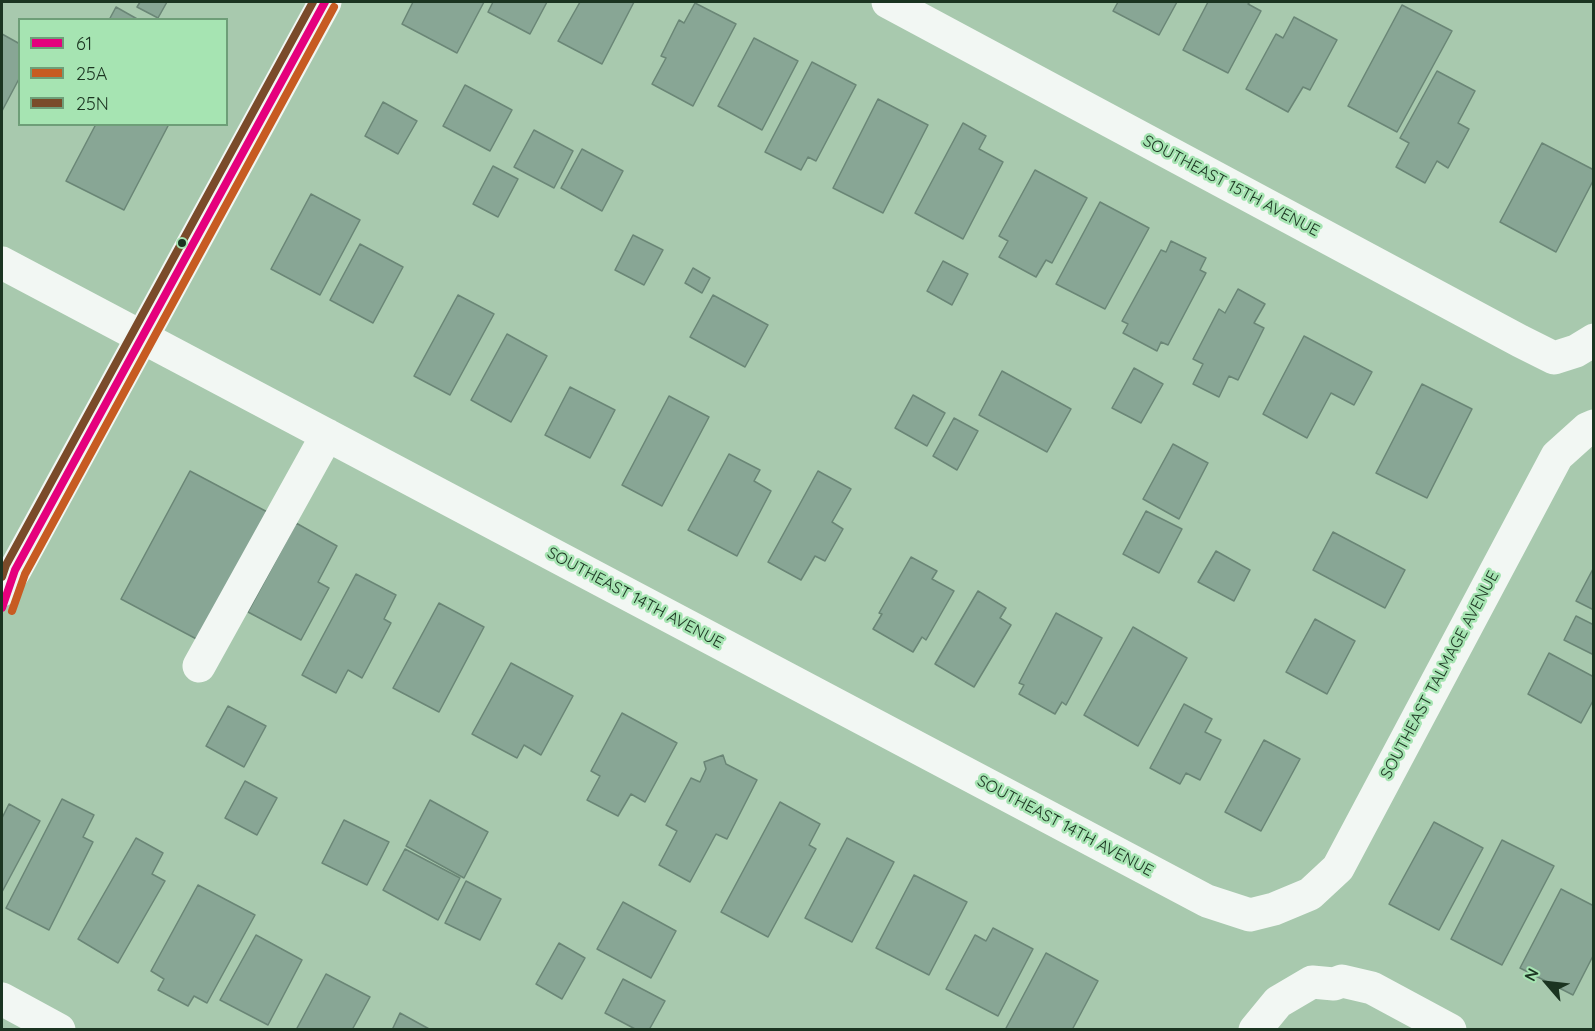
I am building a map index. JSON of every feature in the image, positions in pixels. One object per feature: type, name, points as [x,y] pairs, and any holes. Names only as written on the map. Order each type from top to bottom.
[{"type":"street","points":[[2,608],[8,580],[325,2]]},
{"type":"street","name":"SOUTHEAST 15TH AVENUE","points":[[888,2],[1554,358],[1585,346]]},
{"type":"street","name":"SOUTHEAST 14TH AVENUE","points":[[2,263],[1207,901],[1250,915],[1274,909]]},
{"type":"street","name":"SOUTHEAST TALMAGE AVENUE","points":[[1274,909],[1310,894],[1338,868],[1557,456],[1593,426]]},
{"type":"street","points":[[199,666],[327,435]]},
{"type":"street","points":[[1255,1029],[1278,1002],[1312,982],[1334,984],[1342,981],[1372,988],[1450,1029]]},
{"type":"street","points":[[2,999],[59,1029]]},
{"type":"building","points":[[140,2],[167,2],[158,18],[137,7]]},
{"type":"building","points":[[413,2],[484,2],[457,53],[402,24]]},
{"type":"building","points":[[493,2],[547,2],[530,34],[488,12]]},
{"type":"building","points":[[580,2],[634,2],[602,64],[558,41]]},
{"type":"building","points":[[1118,2],[1177,2],[1159,35],[1113,11]]},
{"type":"building","points":[[1208,2],[1250,2],[1248,4],[1261,11],[1228,73],[1183,50]]},
{"type":"building","points":[[695,3],[736,24],[693,106],[652,84],[666,58],[661,56],[679,20],[684,23]]},
{"type":"building","points":[[1402,5],[1452,31],[1397,132],[1348,106]]},
{"type":"building","points":[[116,7],[135,18],[110,18]]},
{"type":"building","points":[[1294,17],[1337,40],[1310,90],[1303,87],[1288,112],[1246,89],[1276,34],[1283,38]]},
{"type":"building","points":[[2,34],[18,43],[18,81],[2,111]]},
{"type":"building","points":[[754,38],[798,61],[762,130],[718,106]]},
{"type":"building","points":[[812,62],[856,85],[816,161],[808,157],[801,170],[765,152]]},
{"type":"building","points":[[1437,71],[1475,91],[1458,123],[1469,129],[1448,168],[1437,161],[1425,183],[1396,167],[1409,143],[1400,138]]},
{"type":"building","points":[[465,85],[512,110],[490,151],[443,126]]},
{"type":"building","points":[[878,99],[928,125],[883,213],[833,188]]},
{"type":"building","points":[[383,102],[417,121],[398,154],[365,136]]},
{"type":"building","points":[[963,123],[986,136],[979,149],[1003,162],[963,239],[915,213]]},
{"type":"building","points":[[95,126],[168,126],[124,210],[66,181]]},
{"type":"building","points":[[534,130],[573,151],[554,188],[514,167]]},
{"type":"building","points":[[1542,143],[1594,170],[1594,179],[1556,252],[1500,222]]},
{"type":"building","points":[[582,149],[623,171],[602,211],[561,188]]},
{"type":"building","points":[[493,166],[518,179],[498,217],[473,204]]},
{"type":"building","points":[[1035,170],[1087,198],[1052,263],[1046,260],[1036,277],[999,257],[1008,241],[999,236]]},
{"type":"building","points":[[311,194],[360,220],[320,295],[271,269]]},
{"type":"building","points":[[1100,202],[1149,228],[1105,309],[1056,284]]},
{"type":"building","points":[[633,235],[663,250],[644,285],[615,270]]},
{"type":"building","points":[[1171,241],[1206,258],[1200,270],[1206,273],[1168,345],[1161,342],[1157,351],[1123,333],[1128,324],[1122,321],[1161,250],[1166,252]]},
{"type":"building","points":[[360,244],[403,267],[373,323],[330,300]]},
{"type":"building","points":[[943,261],[968,274],[952,305],[927,291]]},
{"type":"building","points":[[693,268],[710,278],[702,293],[685,283]]},
{"type":"building","points":[[1238,289],[1265,304],[1254,323],[1264,328],[1238,380],[1229,376],[1219,397],[1193,384],[1203,364],[1193,359],[1219,309],[1225,313]]},
{"type":"building","points":[[458,295],[494,314],[450,395],[414,376]]},
{"type":"building","points":[[713,295],[768,325],[745,367],[690,337]]},
{"type":"building","points":[[507,334],[547,356],[511,422],[471,400]]},
{"type":"building","points":[[1304,336],[1372,372],[1354,405],[1331,393],[1307,438],[1263,414]]},
{"type":"building","points":[[1134,368],[1163,384],[1141,423],[1112,408]]},
{"type":"building","points":[[1002,371],[1071,409],[1047,452],[979,415]]},
{"type":"building","points":[[1422,384],[1472,409],[1427,498],[1376,473]]},
{"type":"building","points":[[570,387],[615,410],[590,458],[545,435]]},
{"type":"building","points":[[913,395],[945,413],[927,446],[895,428]]},
{"type":"building","points":[[669,396],[709,417],[662,506],[622,485]]},
{"type":"building","points":[[954,418],[978,431],[957,470],[933,456]]},
{"type":"building","points":[[1173,444],[1208,463],[1179,519],[1143,499]]},
{"type":"building","points":[[729,454],[760,470],[754,481],[771,491],[737,556],[688,530]]},
{"type":"building","points":[[190,471],[273,515],[204,643],[121,599]]},
{"type":"building","points":[[818,471],[851,489],[832,522],[843,529],[825,561],[815,556],[801,580],[768,562]]},
{"type":"building","points":[[1146,511],[1182,529],[1159,573],[1123,554]]},
{"type":"building","points":[[296,523],[337,546],[318,582],[329,588],[301,640],[248,612]]},
{"type":"building","points":[[1333,532],[1405,570],[1385,608],[1313,570]]},
{"type":"building","points":[[1216,551],[1250,570],[1234,601],[1198,582]]},
{"type":"building","points":[[911,557],[937,571],[932,579],[954,591],[926,640],[922,637],[913,652],[873,629],[882,614],[879,613]]},
{"type":"building","points":[[1594,567],[1594,610],[1576,601]]},
{"type":"building","points":[[356,574],[396,595],[384,619],[391,623],[362,678],[348,670],[336,693],[302,675]]},
{"type":"building","points":[[978,591],[1006,608],[1000,618],[1011,625],[974,687],[935,664]]},
{"type":"building","points":[[439,603],[484,627],[439,712],[393,688]]},
{"type":"building","points":[[1056,613],[1102,638],[1066,705],[1062,702],[1055,714],[1019,694],[1024,685],[1019,683]]},
{"type":"building","points":[[1576,616],[1594,625],[1594,655],[1564,640]]},
{"type":"building","points":[[1315,619],[1355,641],[1327,694],[1286,672]]},
{"type":"building","points":[[1133,627],[1187,658],[1138,746],[1084,715]]},
{"type":"building","points":[[1549,653],[1594,677],[1594,699],[1581,723],[1528,694]]},
{"type":"building","points":[[511,663],[573,696],[541,755],[524,745],[517,758],[472,734]]},
{"type":"building","points":[[1184,704],[1212,719],[1205,732],[1221,740],[1200,780],[1186,773],[1180,784],[1150,768]]},
{"type":"building","points":[[228,706],[266,726],[244,767],[206,746]]},
{"type":"building","points":[[622,713],[677,743],[645,802],[631,794],[618,816],[587,800],[600,776],[591,771]]},
{"type":"building","points":[[1264,740],[1300,759],[1261,831],[1225,812]]},
{"type":"building","points":[[723,755],[726,764],[757,780],[727,839],[716,834],[690,882],[659,865],[677,831],[666,825],[691,778],[700,782],[706,769],[704,762]]},
{"type":"building","points":[[245,781],[277,798],[257,835],[225,818]]},
{"type":"building","points":[[62,799],[94,815],[83,837],[93,842],[49,930],[6,908]]},
{"type":"building","points":[[430,800],[488,832],[464,878],[406,846]]},
{"type":"building","points":[[780,802],[820,824],[809,845],[816,849],[768,937],[721,912]]},
{"type":"building","points":[[9,804],[40,821],[2,892],[2,818]]},
{"type":"building","points":[[344,820],[389,842],[367,885],[322,863]]},
{"type":"building","points":[[1434,822],[1483,848],[1439,930],[1389,904]]},
{"type":"building","points":[[136,838],[163,853],[152,874],[165,881],[118,963],[78,939]]},
{"type":"building","points":[[847,838],[894,862],[852,942],[805,918]]},
{"type":"building","points":[[1502,840],[1554,866],[1502,965],[1451,939]]},
{"type":"building","points":[[405,849],[460,878],[438,920],[383,890]]},
{"type":"building","points":[[914,875],[967,902],[929,975],[876,948]]},
{"type":"building","points":[[466,881],[501,899],[480,940],[445,923]]},
{"type":"building","points":[[198,885],[255,915],[207,1003],[194,996],[188,1006],[158,990],[164,979],[151,971]]},
{"type":"building","points":[[1561,889],[1594,906],[1594,954],[1573,995],[1520,968]]},
{"type":"building","points":[[623,902],[676,931],[651,978],[597,949]]},
{"type":"building","points":[[993,928],[1033,949],[998,1016],[946,989],[975,935],[986,941]]},
{"type":"building","points":[[256,935],[302,960],[268,1025],[220,1000]]},
{"type":"building","points":[[559,943],[585,958],[562,999],[536,984]]},
{"type":"building","points":[[1046,953],[1098,981],[1072,1030],[1005,1030]]},
{"type":"building","points":[[326,974],[370,997],[352,1030],[296,1030]]},
{"type":"building","points":[[623,979],[665,1001],[649,1030],[637,1030],[605,1013]]},
{"type":"building","points":[[400,1013],[431,1030],[392,1030]]},
{"type":"transit line","name":"25N","points":[[2,577],[6,565],[313,2]]},
{"type":"transit line","name":"61","points":[[2,608],[15,570],[325,2]]},
{"type":"transit line","name":"25A","points":[[12,611],[25,574],[334,7]]}]
